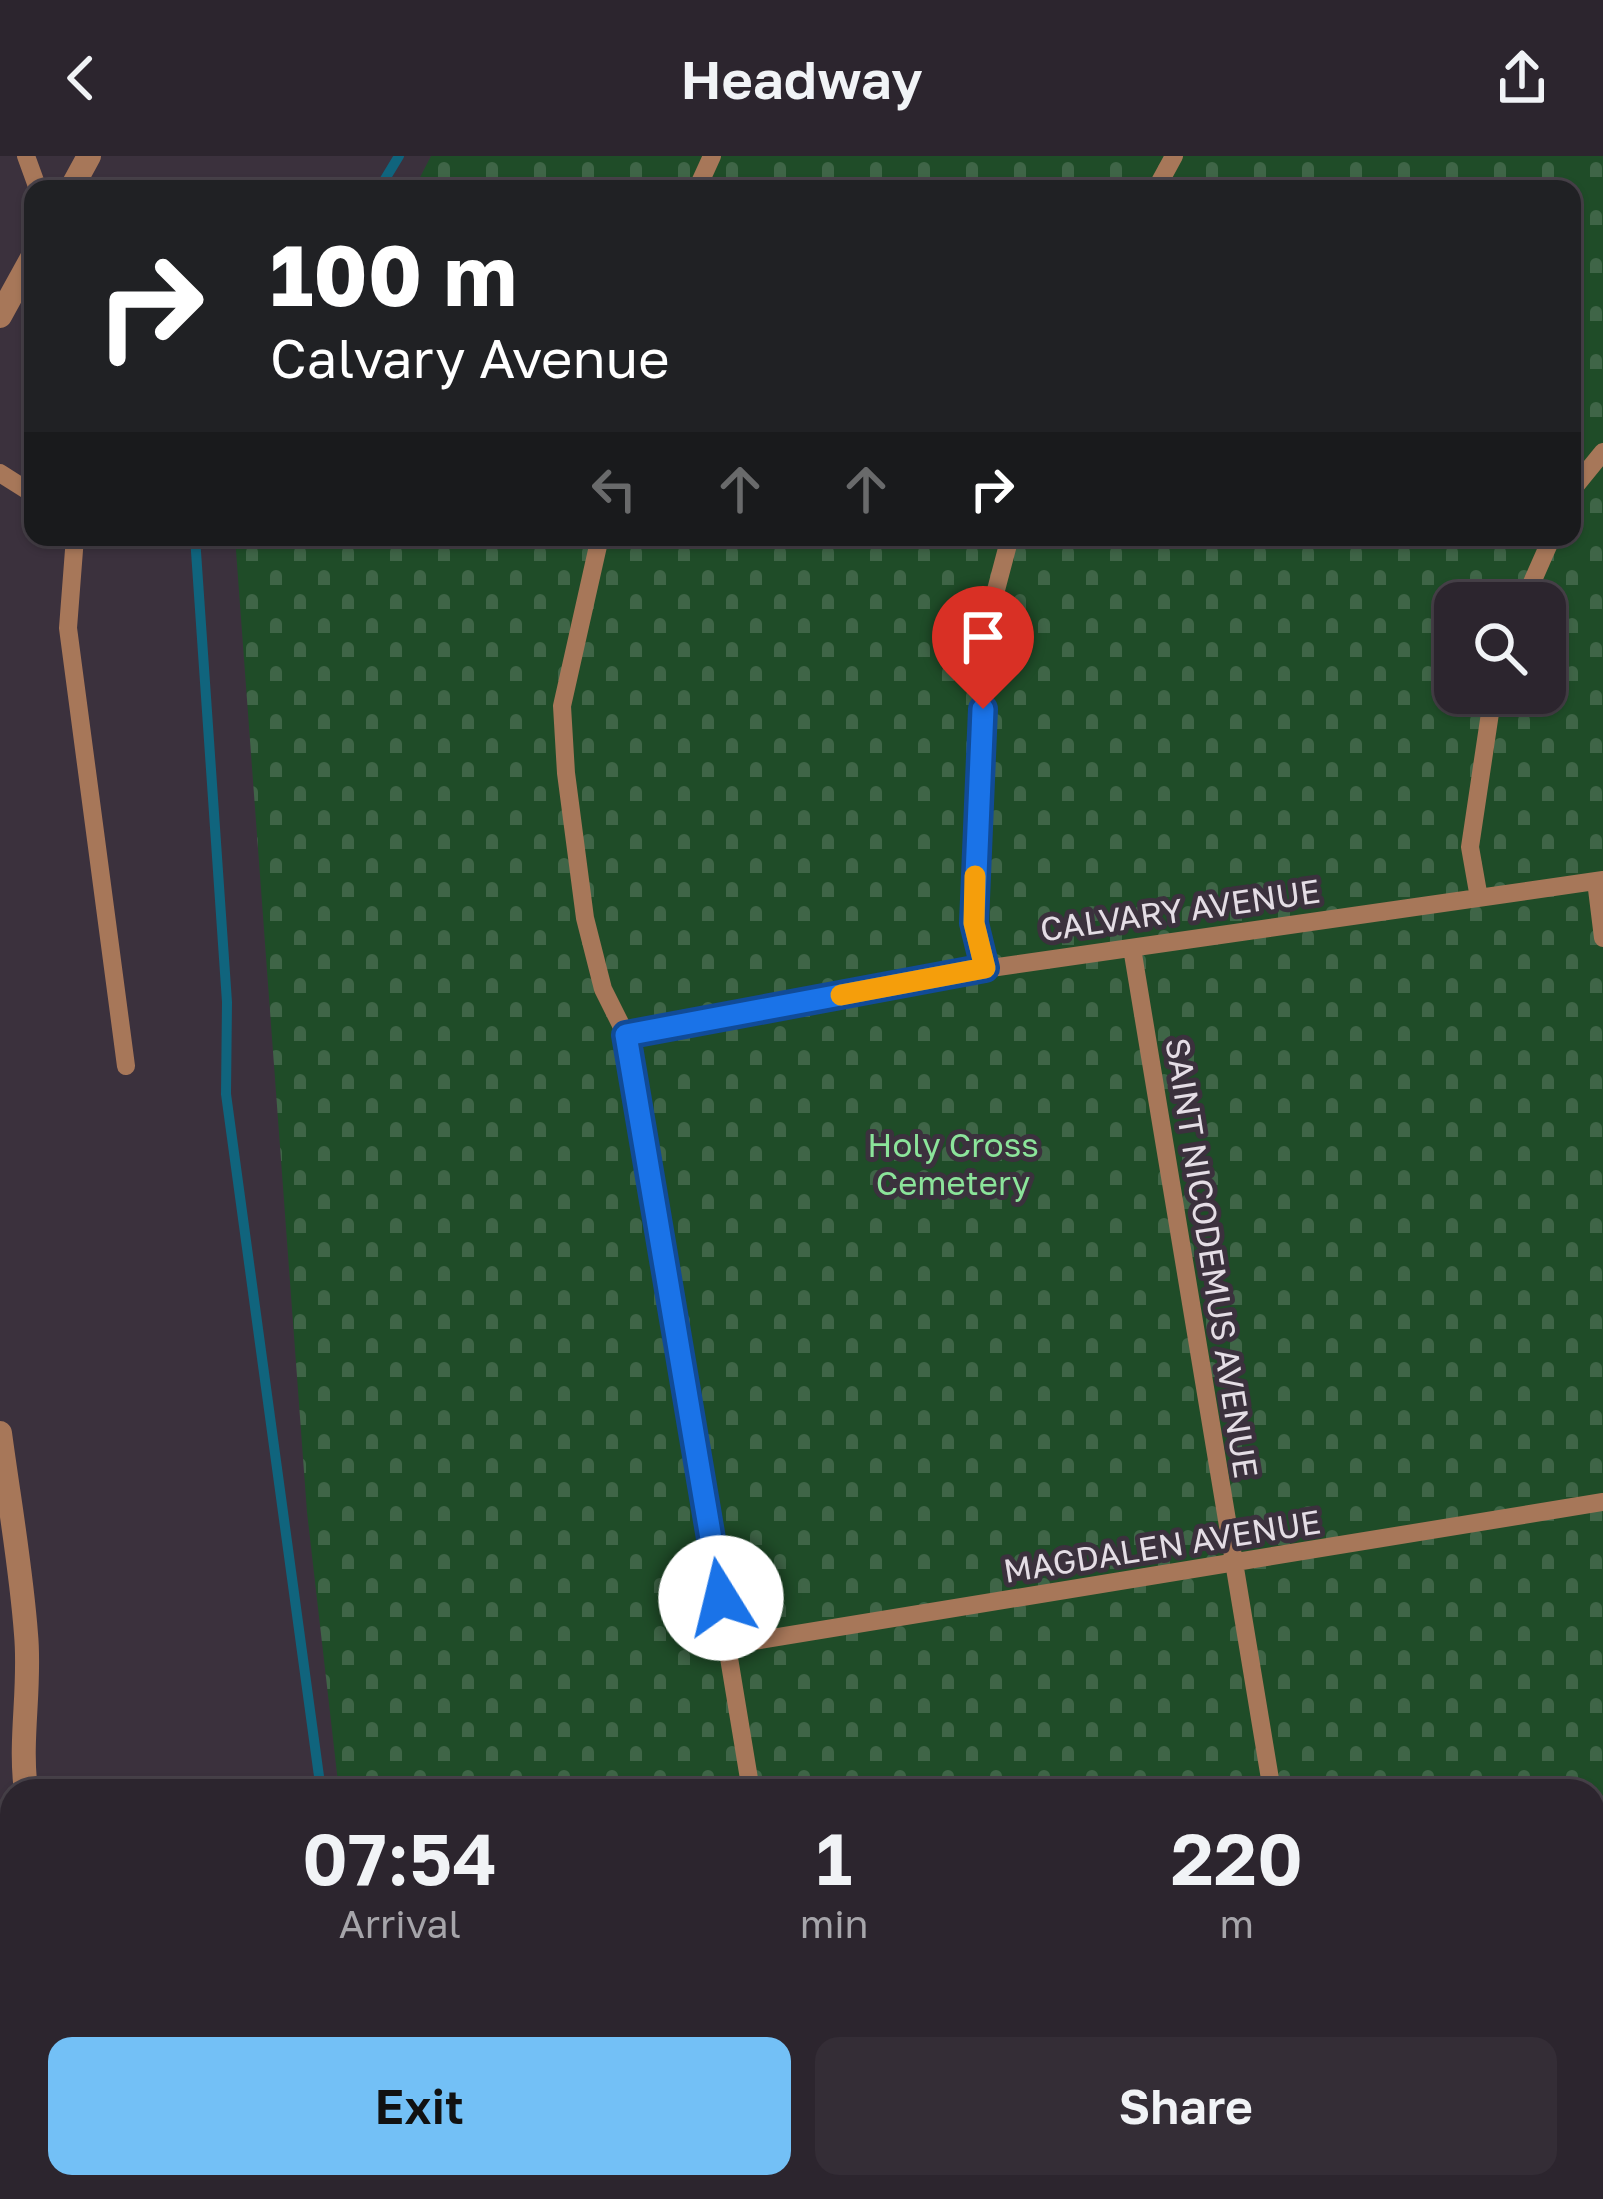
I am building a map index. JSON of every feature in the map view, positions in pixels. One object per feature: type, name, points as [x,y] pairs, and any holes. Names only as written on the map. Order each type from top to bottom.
[{"type":"street","points":[[0,316],[24,272]]},
{"type":"street","points":[[0,1433],[27,1636],[28,1702],[11,1765]]},
{"type":"lane","points":[[1581,479],[1603,452]]},
{"type":"lane","points":[[74,546],[68,628],[126,1066]]},
{"type":"lane","points":[[598,546],[562,706],[566,772],[585,918],[603,989],[626,1035],[749,1779]]},
{"type":"lane","points":[[985,968],[974,923],[987,624],[1008,546]]},
{"type":"lane","points":[[1532,582],[1548,546]]},
{"type":"lane","points":[[1479,898],[1470,847],[1490,714]]},
{"type":"lane","points":[[1599,881],[1603,938]]},
{"type":"lane","name":"CALVARY AVENUE","points":[[626,1035],[985,968],[1599,881]]},
{"type":"lane","name":"SAINT NICODEMUS AVENUE","points":[[1132,948],[1270,1779]]},
{"type":"lane","name":"MAGDALEN AVENUE","points":[[729,1645],[1603,1502]]},
{"type":"green space","name":"Holy Cross Cemetery","points":[[431,156],[1603,156],[1603,1779],[338,1779],[307,1512],[236,546],[1581,546],[1581,180],[419,180]]},
{"type":"waterway","points":[[384,180],[399,156]]},
{"type":"waterway","points":[[196,546],[227,1002],[226,1094],[319,1779]]},
{"type":"slow traffic","points":[[841,995],[985,968],[974,923],[975,876]]},
{"type":"route","points":[[721,1598],[626,1035],[985,968],[974,923],[983,709]]}]
